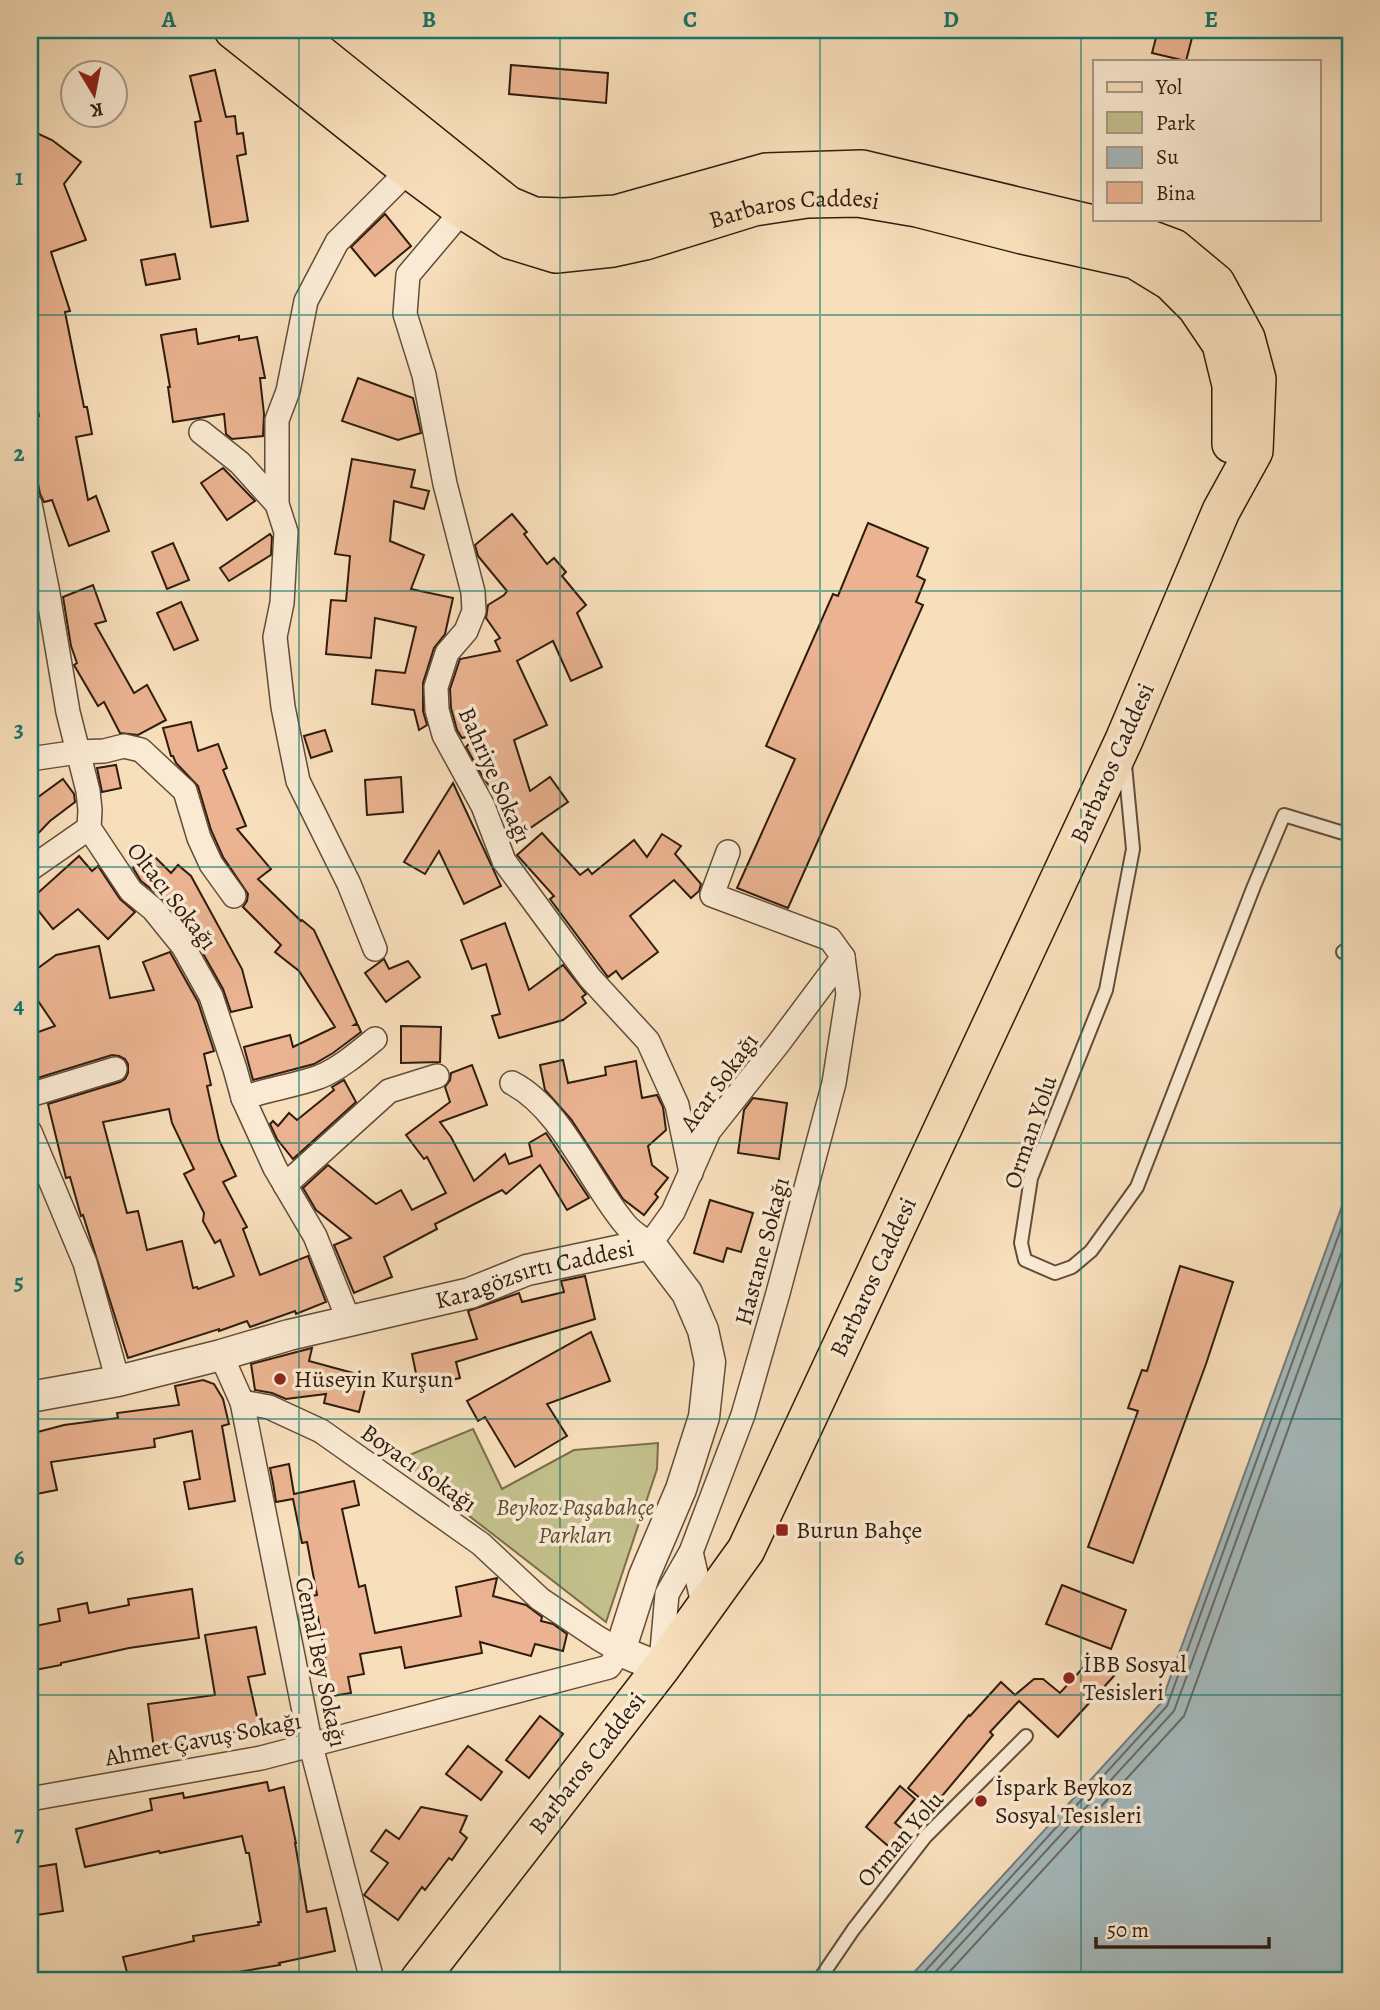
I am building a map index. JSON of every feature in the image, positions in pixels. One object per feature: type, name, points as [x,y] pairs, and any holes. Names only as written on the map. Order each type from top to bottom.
[{"type":"main road","name":"Barbaros Caddesi","points":[[233,30],[463,210],[510,240],[556,254],[613,248],[645,241],[754,207],[807,199],[858,198],[917,208],[1135,260],[1171,282],[1196,307],[1221,344],[1231,385],[1232,441],[1221,511]]},
{"type":"main road","name":"Barbaros Caddesi","points":[[290,30],[508,205],[534,216],[563,218],[616,214],[766,172],[862,169],[1139,235],[1174,248],[1216,284],[1246,338],[1257,379],[1254,451],[1221,511],[1124,740],[746,1550],[661,1668],[419,1980]]},
{"type":"street","points":[[375,949],[349,884],[298,780],[283,707],[275,637],[282,603],[286,532],[277,504],[277,420],[288,391],[306,301],[337,242],[409,170]]},
{"type":"street","name":"Bahriye Sokağı","points":[[463,210],[408,275],[405,314],[424,374],[445,484],[473,592],[474,611],[466,631],[447,653],[436,687],[437,710],[444,735],[483,806],[504,861],[590,978],[648,1041],[677,1105],[691,1173]]},
{"type":"street","points":[[201,432],[240,463],[277,504]]},
{"type":"street","points":[[30,504],[68,712],[88,791],[90,810],[89,828],[30,869]]},
{"type":"street","points":[[30,759],[104,751],[124,746],[141,750],[186,791],[199,838],[211,864],[234,896]]},
{"type":"street","name":"Oltacı Sokağı","points":[[89,828],[131,891],[153,909],[183,946],[211,996],[243,1098],[261,1140],[315,1236],[349,1321]]},
{"type":"street","points":[[728,852],[712,895],[830,939],[843,957]]},
{"type":"street","name":"Acar Sokağı","points":[[650,1244],[673,1212],[709,1131],[843,957]]},
{"type":"street","name":"Hastane Sokağı","points":[[661,1668],[667,1594],[691,1552],[743,1415],[834,1083],[848,994],[843,957]]},
{"type":"street","points":[[243,1098],[320,1076],[375,1039]]},
{"type":"street","points":[[30,1095],[115,1069]]},
{"type":"street","points":[[285,1185],[389,1091],[437,1076]]},
{"type":"street","points":[[512,1083],[521,1087],[550,1113],[602,1194],[627,1227],[650,1244]]},
{"type":"street","points":[[30,1132],[85,1263],[118,1381]]},
{"type":"street","name":"Karagözsırtı Caddesi","points":[[30,1397],[118,1381],[289,1335],[470,1293],[527,1270],[650,1244],[687,1293],[703,1331],[710,1362],[704,1417],[681,1489],[644,1576],[620,1651]]},
{"type":"street","name":"Cemal Bey Sokağı","points":[[221,1355],[242,1402],[310,1745],[372,1980]]},
{"type":"street","name":"Boyacı Sokağı","points":[[242,1402],[269,1407],[321,1432],[481,1544],[540,1599],[620,1651]]},
{"type":"street","points":[[691,1552],[704,1608]]},
{"type":"street","points":[[620,1651],[661,1668]]},
{"type":"street","name":"Ahmet Çavuş Sokağı","points":[[30,1799],[261,1758],[610,1667],[620,1651]]},
{"type":"lane","name":"Orman Yolu","points":[[1124,740],[1133,849],[1106,990],[1031,1178],[1021,1243],[1025,1260],[1055,1273],[1072,1266],[1091,1251],[1137,1187],[1284,815],[1350,835]]},
{"type":"lane","name":"Orman Yolu","points":[[819,1980],[853,1930],[925,1837],[1026,1736]]},
{"type":"green space","name":"Beykoz Paşabahçe Parkları","points":[[473,1429],[502,1489],[574,1450],[658,1443],[657,1469],[606,1622],[397,1460]]},
{"type":"water","points":[[1350,1184],[1350,1980],[907,1980],[1161,1703]]},
{"type":"building","points":[[1158,30],[1194,30],[1186,60],[1152,53]]},
{"type":"building","points":[[511,65],[608,73],[606,103],[509,94]]},
{"type":"building","points":[[215,70],[226,117],[235,116],[237,134],[243,133],[246,154],[237,156],[248,221],[211,227],[195,122],[201,121],[190,76]]},
{"type":"building","points":[[30,130],[52,140],[81,162],[64,184],[86,240],[51,252],[70,311],[65,312],[92,434],[76,437],[88,500],[96,496],[109,531],[69,546],[52,500],[44,502],[40,494],[32,451],[38,450],[31,418],[39,416],[30,367]]},
{"type":"building","points":[[385,214],[411,246],[375,276],[351,247]]},
{"type":"building","points":[[175,254],[180,279],[146,285],[141,260]]},
{"type":"building","points":[[196,329],[198,344],[239,336],[239,340],[257,337],[265,378],[260,378],[264,414],[263,436],[232,439],[226,434],[224,414],[173,422],[161,335]]},
{"type":"building","points":[[358,378],[413,398],[421,433],[398,440],[342,421]]},
{"type":"building","points":[[352,459],[415,470],[411,487],[429,491],[424,509],[394,501],[390,541],[424,555],[411,589],[453,598],[445,634],[434,648],[423,683],[423,711],[427,725],[419,730],[414,710],[372,704],[376,670],[405,673],[416,627],[375,618],[371,658],[326,654],[331,600],[346,601],[350,556],[335,554]]},
{"type":"building","points":[[223,468],[255,501],[227,520],[201,483]]},
{"type":"building","points":[[512,514],[547,564],[554,558],[566,572],[562,576],[586,605],[577,613],[602,667],[571,681],[553,641],[517,661],[547,725],[514,740],[530,791],[550,777],[568,802],[523,833],[482,776],[466,747],[478,734],[462,738],[457,730],[451,708],[450,689],[460,659],[500,651],[495,641],[500,638],[486,618],[488,605],[507,591],[478,556],[475,545]]},
{"type":"building","points":[[868,523],[928,548],[917,576],[925,580],[916,602],[923,605],[788,908],[737,888],[795,759],[766,746],[833,594],[838,596]]},
{"type":"building","points":[[270,534],[271,555],[229,581],[220,568]]},
{"type":"building","points":[[173,543],[189,580],[167,589],[152,552]]},
{"type":"building","points":[[93,585],[106,621],[95,624],[134,693],[147,685],[166,720],[138,735],[120,733],[104,702],[98,706],[74,665],[77,663],[71,646],[63,597]]},
{"type":"building","points":[[181,602],[198,640],[174,650],[157,613]]},
{"type":"building","points":[[191,722],[198,751],[218,744],[227,768],[223,770],[246,826],[237,829],[271,869],[258,879],[314,930],[357,1023],[354,1025],[358,1025],[361,1032],[314,1064],[253,1080],[244,1047],[290,1035],[293,1047],[335,1027],[299,971],[275,952],[281,945],[243,907],[248,894],[223,857],[211,830],[198,786],[171,756],[163,728]]},
{"type":"building","points":[[325,730],[332,751],[311,758],[304,736]]},
{"type":"building","points":[[116,765],[121,788],[102,792],[97,768]]},
{"type":"building","points":[[401,777],[403,812],[367,815],[365,780]]},
{"type":"building","points":[[63,779],[74,794],[75,802],[50,821],[30,842],[30,803]]},
{"type":"building","points":[[453,783],[501,886],[464,904],[439,851],[425,874],[404,862]]},
{"type":"building","points":[[542,833],[580,875],[588,869],[592,874],[634,840],[647,857],[662,834],[681,846],[675,854],[701,884],[699,891],[691,898],[674,880],[630,916],[658,952],[622,979],[616,971],[608,977],[550,899],[554,896],[517,855]]},
{"type":"building","points":[[149,851],[171,873],[178,865],[191,876],[242,969],[252,1007],[231,1012],[223,989],[196,941],[204,938],[141,881],[133,868]]},
{"type":"building","points":[[79,856],[92,871],[98,866],[120,899],[135,912],[108,939],[78,909],[53,929],[30,900]]},
{"type":"building","points":[[505,923],[529,990],[563,965],[586,994],[582,997],[586,1003],[563,1020],[499,1038],[492,1016],[500,1014],[486,964],[472,969],[461,940]]},
{"type":"building","points":[[99,946],[110,998],[154,990],[143,962],[170,952],[198,1002],[214,1051],[204,1054],[211,1085],[207,1086],[219,1140],[236,1176],[223,1182],[247,1227],[243,1229],[260,1275],[308,1256],[326,1302],[296,1314],[295,1311],[250,1327],[247,1321],[128,1358],[70,1177],[66,1178],[48,1104],[120,1082],[128,1073],[128,1064],[125,1059],[112,1055],[31,1080],[30,1035],[55,1026],[30,989],[30,974],[56,955]],"holes":[[[169,1109],[172,1123],[194,1169],[184,1174],[204,1213],[203,1221],[215,1243],[220,1240],[234,1276],[198,1289],[193,1288],[182,1241],[147,1250],[138,1211],[127,1213],[103,1122]]]},
{"type":"building","points":[[384,959],[389,969],[408,961],[420,977],[386,1002],[365,973]]},
{"type":"building","points":[[401,1026],[441,1027],[440,1062],[401,1063]]},
{"type":"building","points":[[563,1060],[568,1083],[606,1075],[605,1067],[636,1061],[642,1098],[657,1095],[663,1107],[666,1130],[648,1146],[652,1165],[668,1178],[655,1194],[658,1197],[644,1215],[623,1199],[571,1119],[545,1090],[540,1065]]},
{"type":"building","points":[[472,1065],[487,1105],[440,1122],[474,1181],[505,1154],[509,1164],[532,1156],[529,1143],[546,1133],[589,1198],[567,1210],[540,1165],[506,1194],[502,1190],[435,1224],[437,1229],[384,1257],[392,1277],[354,1293],[334,1245],[351,1238],[316,1210],[303,1188],[328,1165],[376,1204],[401,1190],[412,1210],[446,1193],[427,1157],[424,1159],[406,1135],[450,1102],[445,1087],[451,1073]]},
{"type":"building","points":[[344,1080],[356,1102],[293,1159],[277,1139],[270,1124],[273,1121],[278,1126],[289,1113],[297,1120],[334,1090],[332,1087]]},
{"type":"building","points":[[753,1098],[787,1103],[779,1159],[738,1153],[744,1110]]},
{"type":"building","points":[[710,1200],[753,1213],[741,1252],[727,1248],[723,1262],[694,1253]]},
{"type":"building","points":[[1180,1266],[1233,1282],[1133,1563],[1088,1547],[1138,1411],[1128,1408],[1142,1370],[1147,1371]]},
{"type":"building","points":[[585,1276],[595,1319],[456,1362],[460,1378],[419,1388],[412,1354],[477,1339],[468,1311],[519,1293],[522,1302],[564,1292],[561,1281]]},
{"type":"building","points":[[591,1332],[610,1381],[547,1404],[567,1436],[515,1467],[485,1417],[478,1421],[467,1401]]},
{"type":"building","points":[[312,1348],[309,1361],[368,1377],[359,1412],[324,1403],[326,1394],[286,1399],[255,1390],[251,1364]]},
{"type":"building","points":[[203,1380],[214,1384],[223,1399],[229,1424],[222,1426],[235,1501],[189,1509],[184,1482],[200,1479],[192,1431],[154,1439],[155,1447],[51,1462],[57,1490],[36,1494],[30,1468],[30,1434],[64,1425],[118,1418],[117,1413],[179,1405],[175,1386]]},
{"type":"building","points":[[289,1464],[294,1494],[354,1481],[359,1505],[342,1509],[359,1587],[365,1585],[375,1633],[461,1616],[456,1587],[497,1578],[493,1596],[526,1605],[542,1617],[541,1621],[553,1624],[567,1634],[563,1651],[535,1644],[531,1656],[480,1642],[482,1653],[405,1668],[401,1647],[360,1654],[364,1674],[348,1677],[351,1693],[332,1696],[318,1617],[310,1619],[306,1597],[317,1595],[307,1542],[302,1543],[293,1499],[276,1502],[270,1468]]},
{"type":"building","points":[[1062,1585],[1126,1610],[1111,1649],[1046,1624]]},
{"type":"building","points":[[192,1589],[199,1638],[129,1648],[30,1671],[30,1627],[60,1621],[58,1609],[87,1603],[89,1613],[129,1605],[128,1599]]},
{"type":"building","points":[[256,1627],[265,1674],[248,1677],[259,1726],[218,1736],[218,1740],[154,1749],[148,1704],[215,1695],[205,1635]]},
{"type":"building","points":[[1093,1657],[1114,1676],[1058,1737],[1019,1701],[990,1732],[993,1735],[932,1808],[908,1788],[969,1715],[1001,1682],[1015,1695],[1034,1679],[1043,1679],[1060,1693]]},
{"type":"building","points":[[540,1716],[563,1734],[529,1778],[506,1760]]},
{"type":"building","points":[[468,1746],[502,1772],[481,1800],[446,1774]]},
{"type":"building","points":[[267,1782],[269,1791],[284,1787],[307,1912],[326,1908],[335,1951],[279,1963],[280,1965],[190,1980],[129,1980],[123,1957],[194,1941],[193,1936],[259,1925],[258,1922],[261,1922],[249,1853],[246,1853],[242,1836],[85,1867],[76,1829],[152,1810],[150,1799],[183,1793],[184,1798]]},
{"type":"building","points":[[900,1786],[915,1799],[895,1823],[908,1834],[894,1851],[866,1827]]},
{"type":"building","points":[[421,1807],[467,1816],[460,1832],[467,1838],[452,1860],[449,1858],[425,1890],[422,1887],[398,1920],[364,1895],[388,1863],[371,1851],[386,1830],[399,1839]]},
{"type":"building","points":[[56,1864],[63,1911],[30,1916],[30,1868]]},
{"type":"place","name":"Hüseyin Kurşun","points":[[280,1379]]},
{"type":"place","name":"Burun Bahçe","points":[[782,1530]]},
{"type":"place","name":"İBB Sosyal Tesisleri","points":[[1069,1678]]},
{"type":"place","name":"İspark Beykoz Sosyal Tesisleri","points":[[981,1801]]}]
